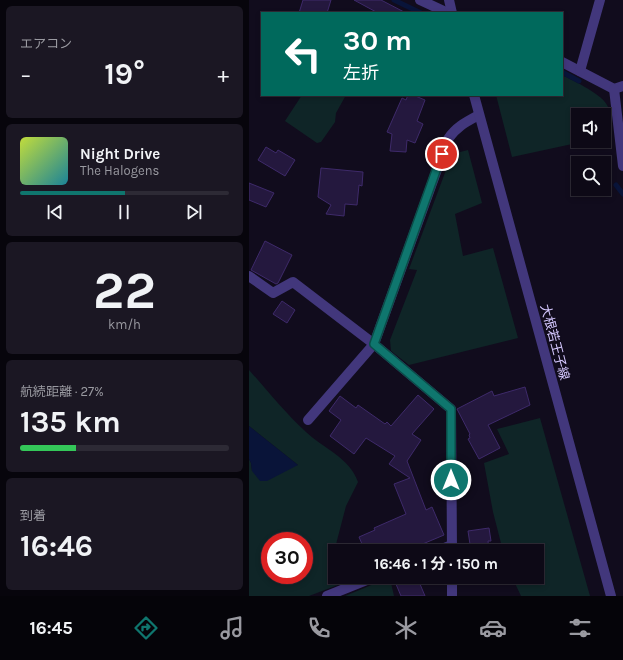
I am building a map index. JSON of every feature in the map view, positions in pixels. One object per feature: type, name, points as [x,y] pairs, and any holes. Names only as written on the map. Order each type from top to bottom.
[{"type":"street","points":[[420,0],[446,12]]},
{"type":"street","points":[[449,0],[452,12]]},
{"type":"street","points":[[580,71],[600,0]]},
{"type":"street","points":[[563,62],[619,87],[623,166]]},
{"type":"street","name":"大根若王子線","points":[[474,96],[611,596]]},
{"type":"street","points":[[308,420],[374,344],[448,139],[453,130],[459,125],[479,114]]},
{"type":"street","points":[[249,276],[273,293],[293,282],[374,344],[451,409],[452,544]]},
{"type":"street","points":[[327,596],[357,584]]},
{"type":"street","points":[[452,584],[452,596]]},
{"type":"green space","points":[[563,76],[595,93],[605,102],[608,108],[571,108],[571,144],[512,157],[496,96],[563,96]]},
{"type":"green space","points":[[301,96],[345,96],[336,113],[335,122],[321,142],[317,143],[285,121]]},
{"type":"green space","points":[[468,150],[482,203],[455,214],[463,256],[493,248],[518,338],[409,365],[391,351],[390,340],[417,270],[409,269],[452,154]]},
{"type":"green space","points":[[249,370],[298,425],[349,466],[358,482],[346,506],[336,544],[328,544],[328,584],[340,584],[309,596],[249,596],[249,459],[252,471],[298,465],[249,426]]},
{"type":"green space","points":[[540,418],[590,596],[521,596],[515,584],[544,584],[544,544],[501,544],[493,512],[484,463],[509,454],[497,429]]},
{"type":"green space","points":[[374,584],[391,584],[394,596],[345,596]]},
{"type":"water","points":[[249,426],[298,465],[267,481],[260,481],[252,471],[249,459]]},
{"type":"building","points":[[303,0],[331,0],[327,12],[299,12]]},
{"type":"building","points":[[354,0],[381,0],[404,12],[376,12]]},
{"type":"building","points":[[408,96],[415,96],[425,100],[417,121],[423,124],[415,143],[407,140],[406,152],[390,151],[392,134],[387,132],[402,98],[406,100]]},
{"type":"building","points":[[266,147],[276,153],[278,150],[295,160],[285,176],[258,160]]},
{"type":"building","points":[[321,168],[363,172],[362,186],[359,185],[357,205],[345,204],[344,216],[326,214],[331,205],[318,197]]},
{"type":"building","points":[[249,183],[274,193],[266,207],[249,200]]},
{"type":"building","points":[[265,241],[292,255],[278,283],[276,284],[251,270]]},
{"type":"building","points":[[282,301],[295,310],[287,323],[273,314]]},
{"type":"building","points":[[525,387],[530,405],[488,425],[500,448],[479,459],[468,439],[470,438],[470,434],[457,409],[492,391],[494,396]]},
{"type":"building","points":[[418,395],[434,409],[412,434],[421,440],[407,461],[426,510],[432,507],[444,535],[423,544],[362,544],[359,537],[375,530],[374,528],[406,514],[394,484],[410,478],[389,464],[395,456],[366,438],[354,454],[330,436],[341,420],[329,411],[340,396],[356,408],[358,405],[385,424],[387,422],[391,426]]},
{"type":"building","points":[[489,528],[491,541],[488,541],[488,544],[470,544],[468,531]]},
{"type":"building","points":[[396,584],[420,584],[425,596],[401,596]]},
{"type":"waterway","points":[[394,0],[419,12]]},
{"type":"waterway","points":[[563,73],[579,81]]},
{"type":"waterway","points":[[616,185],[623,194]]},
{"type":"route","points":[[442,154],[374,344],[451,409],[451,480]]}]
